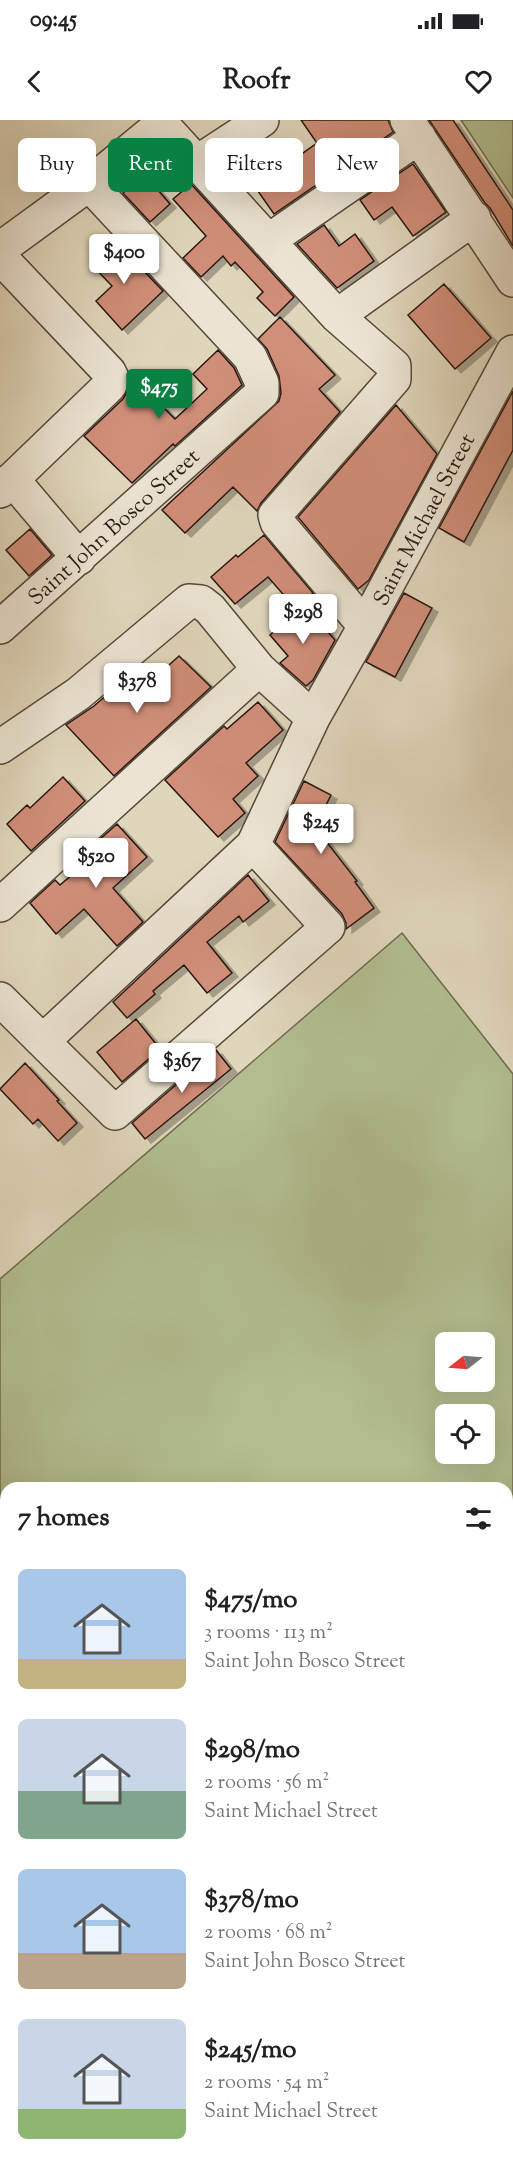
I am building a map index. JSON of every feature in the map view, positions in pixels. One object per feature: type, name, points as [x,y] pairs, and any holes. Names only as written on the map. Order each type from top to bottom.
[{"type":"street","points":[[196,162],[262,120]]},
{"type":"street","points":[[96,178],[160,122],[337,316],[394,366],[394,379],[276,512],[275,517],[365,626]]},
{"type":"street","points":[[268,241],[413,128],[513,280]]},
{"type":"street","points":[[0,249],[78,192]]},
{"type":"street","name":"Saint John Bosco Street","points":[[0,627],[262,393],[262,383],[250,357],[96,192]]},
{"type":"street","points":[[337,316],[474,218]]},
{"type":"street","points":[[0,257],[109,372],[112,378],[110,385],[6,485],[79,558]]},
{"type":"street","name":"Saint Michael Street","points":[[253,845],[313,718],[513,352]]},
{"type":"street","points":[[0,747],[78,693],[189,601],[201,602],[210,609],[259,669],[313,718]]},
{"type":"street","points":[[0,905],[259,669]]},
{"type":"street","points":[[0,999],[115,1113],[327,927],[253,845],[43,1041]]},
{"type":"green space","points":[[461,120],[513,120],[513,198]]},
{"type":"green space","points":[[402,933],[513,1074],[513,1482],[0,1482],[0,1279]]},
{"type":"building","points":[[301,120],[388,120],[393,132],[384,138],[315,138],[315,140]]},
{"type":"building","points":[[429,120],[453,120],[513,210],[513,246],[490,208]]},
{"type":"building","points":[[315,144],[315,186],[274,214],[259,192],[303,192],[303,153]]},
{"type":"building","points":[[413,164],[446,212],[413,236],[392,207],[374,220],[360,200],[372,192],[399,192],[399,174]]},
{"type":"building","points":[[193,186],[294,297],[275,316],[257,298],[263,292],[235,262],[231,266],[223,256],[201,277],[183,258],[206,236],[173,199],[181,192],[193,192]]},
{"type":"building","points":[[160,192],[170,204],[150,222],[123,193]]},
{"type":"building","points":[[324,225],[339,246],[355,234],[374,261],[337,288],[297,244]]},
{"type":"building","points":[[114,240],[163,291],[122,330],[96,301],[112,286],[90,263]]},
{"type":"building","points":[[444,284],[491,338],[455,369],[408,315]]},
{"type":"building","points":[[280,317],[335,375],[319,389],[340,412],[261,503],[257,511],[233,487],[185,533],[162,510],[279,401],[281,393],[279,376],[267,349],[258,339]]},
{"type":"building","points":[[218,350],[234,368],[242,385],[175,446],[173,444],[132,483],[84,436],[123,399],[134,379],[160,407],[162,406],[175,419],[207,389],[193,374]]},
{"type":"building","points":[[513,391],[513,450],[464,542],[439,528]]},
{"type":"building","points":[[396,405],[437,454],[369,580],[358,589],[298,517]]},
{"type":"building","points":[[30,529],[52,555],[29,576],[6,550]]},
{"type":"building","points":[[264,535],[313,593],[296,609],[268,577],[235,604],[211,577]]},
{"type":"building","points":[[404,593],[432,608],[395,677],[366,662]]},
{"type":"building","points":[[304,605],[335,640],[313,680],[306,686],[280,663],[288,656],[270,635]]},
{"type":"building","points":[[179,656],[211,687],[114,776],[66,725],[94,706],[137,669],[149,683]]},
{"type":"building","points":[[258,702],[283,730],[246,763],[258,776],[233,799],[245,813],[218,837],[165,780],[224,726],[227,729]]},
{"type":"building","points":[[63,777],[85,801],[31,851],[7,824],[27,805],[30,808]]},
{"type":"building","points":[[304,781],[331,795],[315,827],[357,881],[355,882],[374,908],[346,929],[342,914],[275,842]]},
{"type":"building","points":[[117,824],[147,857],[113,888],[143,922],[117,946],[84,909],[56,934],[30,903],[55,880],[60,885],[94,856],[88,850]]},
{"type":"building","points":[[248,875],[269,901],[243,922],[239,916],[207,942],[232,973],[207,993],[184,965],[153,991],[155,994],[127,1018],[113,1002]]},
{"type":"building","points":[[136,1019],[160,1049],[122,1082],[97,1052]]},
{"type":"building","points":[[216,1050],[231,1069],[145,1139],[132,1123]]},
{"type":"building","points":[[25,1063],[77,1123],[58,1141],[38,1119],[33,1124],[0,1089]]}]
